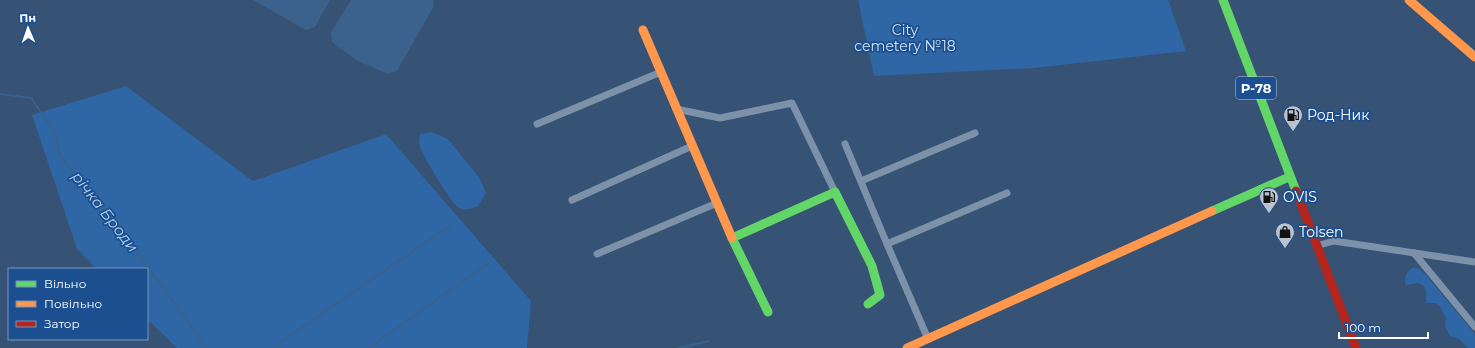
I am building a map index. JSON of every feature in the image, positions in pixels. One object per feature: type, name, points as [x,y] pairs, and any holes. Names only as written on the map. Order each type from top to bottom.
[{"type":"main road","name":"Р-78","points":[[1223,0],[1355,348]]},
{"type":"main road","points":[[1409,0],[1475,57]]},
{"type":"main road","points":[[643,30],[732,238],[768,312]]},
{"type":"main road","points":[[908,348],[1289,177]]},
{"type":"main road","points":[[732,238],[835,192],[872,266],[880,295],[868,304]]},
{"type":"street","points":[[538,124],[661,72]]},
{"type":"street","points":[[676,109],[720,118],[792,103],[835,192]]},
{"type":"street","points":[[861,181],[975,133]]},
{"type":"street","points":[[845,144],[928,339]]},
{"type":"street","points":[[572,200],[692,146]]},
{"type":"street","points":[[887,244],[1007,193]]},
{"type":"street","points":[[597,254],[717,203]]},
{"type":"street","points":[[1316,246],[1334,241],[1475,262]]},
{"type":"street","points":[[1414,253],[1475,327]]},
{"type":"green space","name":"City cemetery №18","points":[[858,0],[1168,0],[1186,51],[1034,68],[874,76]]},
{"type":"green space","points":[[126,86],[253,181],[386,134],[531,301],[527,348],[177,348],[148,320],[148,268],[96,268],[77,249],[32,115]]},
{"type":"green space","points":[[432,132],[448,139],[480,179],[486,193],[478,206],[468,209],[458,207],[449,197],[436,177],[419,143],[420,134]]},
{"type":"green space","points":[[1414,267],[1425,274],[1475,334],[1475,348],[1468,348],[1459,339],[1450,336],[1445,326],[1446,318],[1440,307],[1435,303],[1426,303],[1426,292],[1424,286],[1418,283],[1406,285],[1406,274]]},
{"type":"shaded area","points":[[253,0],[330,0],[315,27],[306,30]]},
{"type":"shaded area","points":[[351,0],[433,0],[434,6],[397,71],[388,74],[356,60],[332,42],[331,32]]},
{"type":"waterway","name":"річка Броди","points":[[0,94],[31,98],[56,134],[59,154],[159,282],[207,348]]},
{"type":"waterway","points":[[272,348],[451,225]]},
{"type":"waterway","points":[[369,348],[490,262]]},
{"type":"waterway","name":"річка Броди","points":[[679,348],[709,341]]},
{"type":"traffic: fast","points":[[1223,0],[1296,191]]},
{"type":"traffic: fast","points":[[1212,211],[1289,177]]},
{"type":"traffic: fast","points":[[768,312],[732,238],[835,192],[872,266],[880,295],[868,304]]},
{"type":"traffic: slow","points":[[1409,0],[1475,57]]},
{"type":"traffic: slow","points":[[643,30],[732,238]]},
{"type":"traffic: slow","points":[[907,348],[1212,211]]},
{"type":"traffic: jam","points":[[1296,191],[1356,348]]},
{"type":"place","name":"Род-Ник","points":[[1293,132]]},
{"type":"place","name":"OVIS","points":[[1269,214]]},
{"type":"place","name":"Tolsen","points":[[1285,249]]}]
